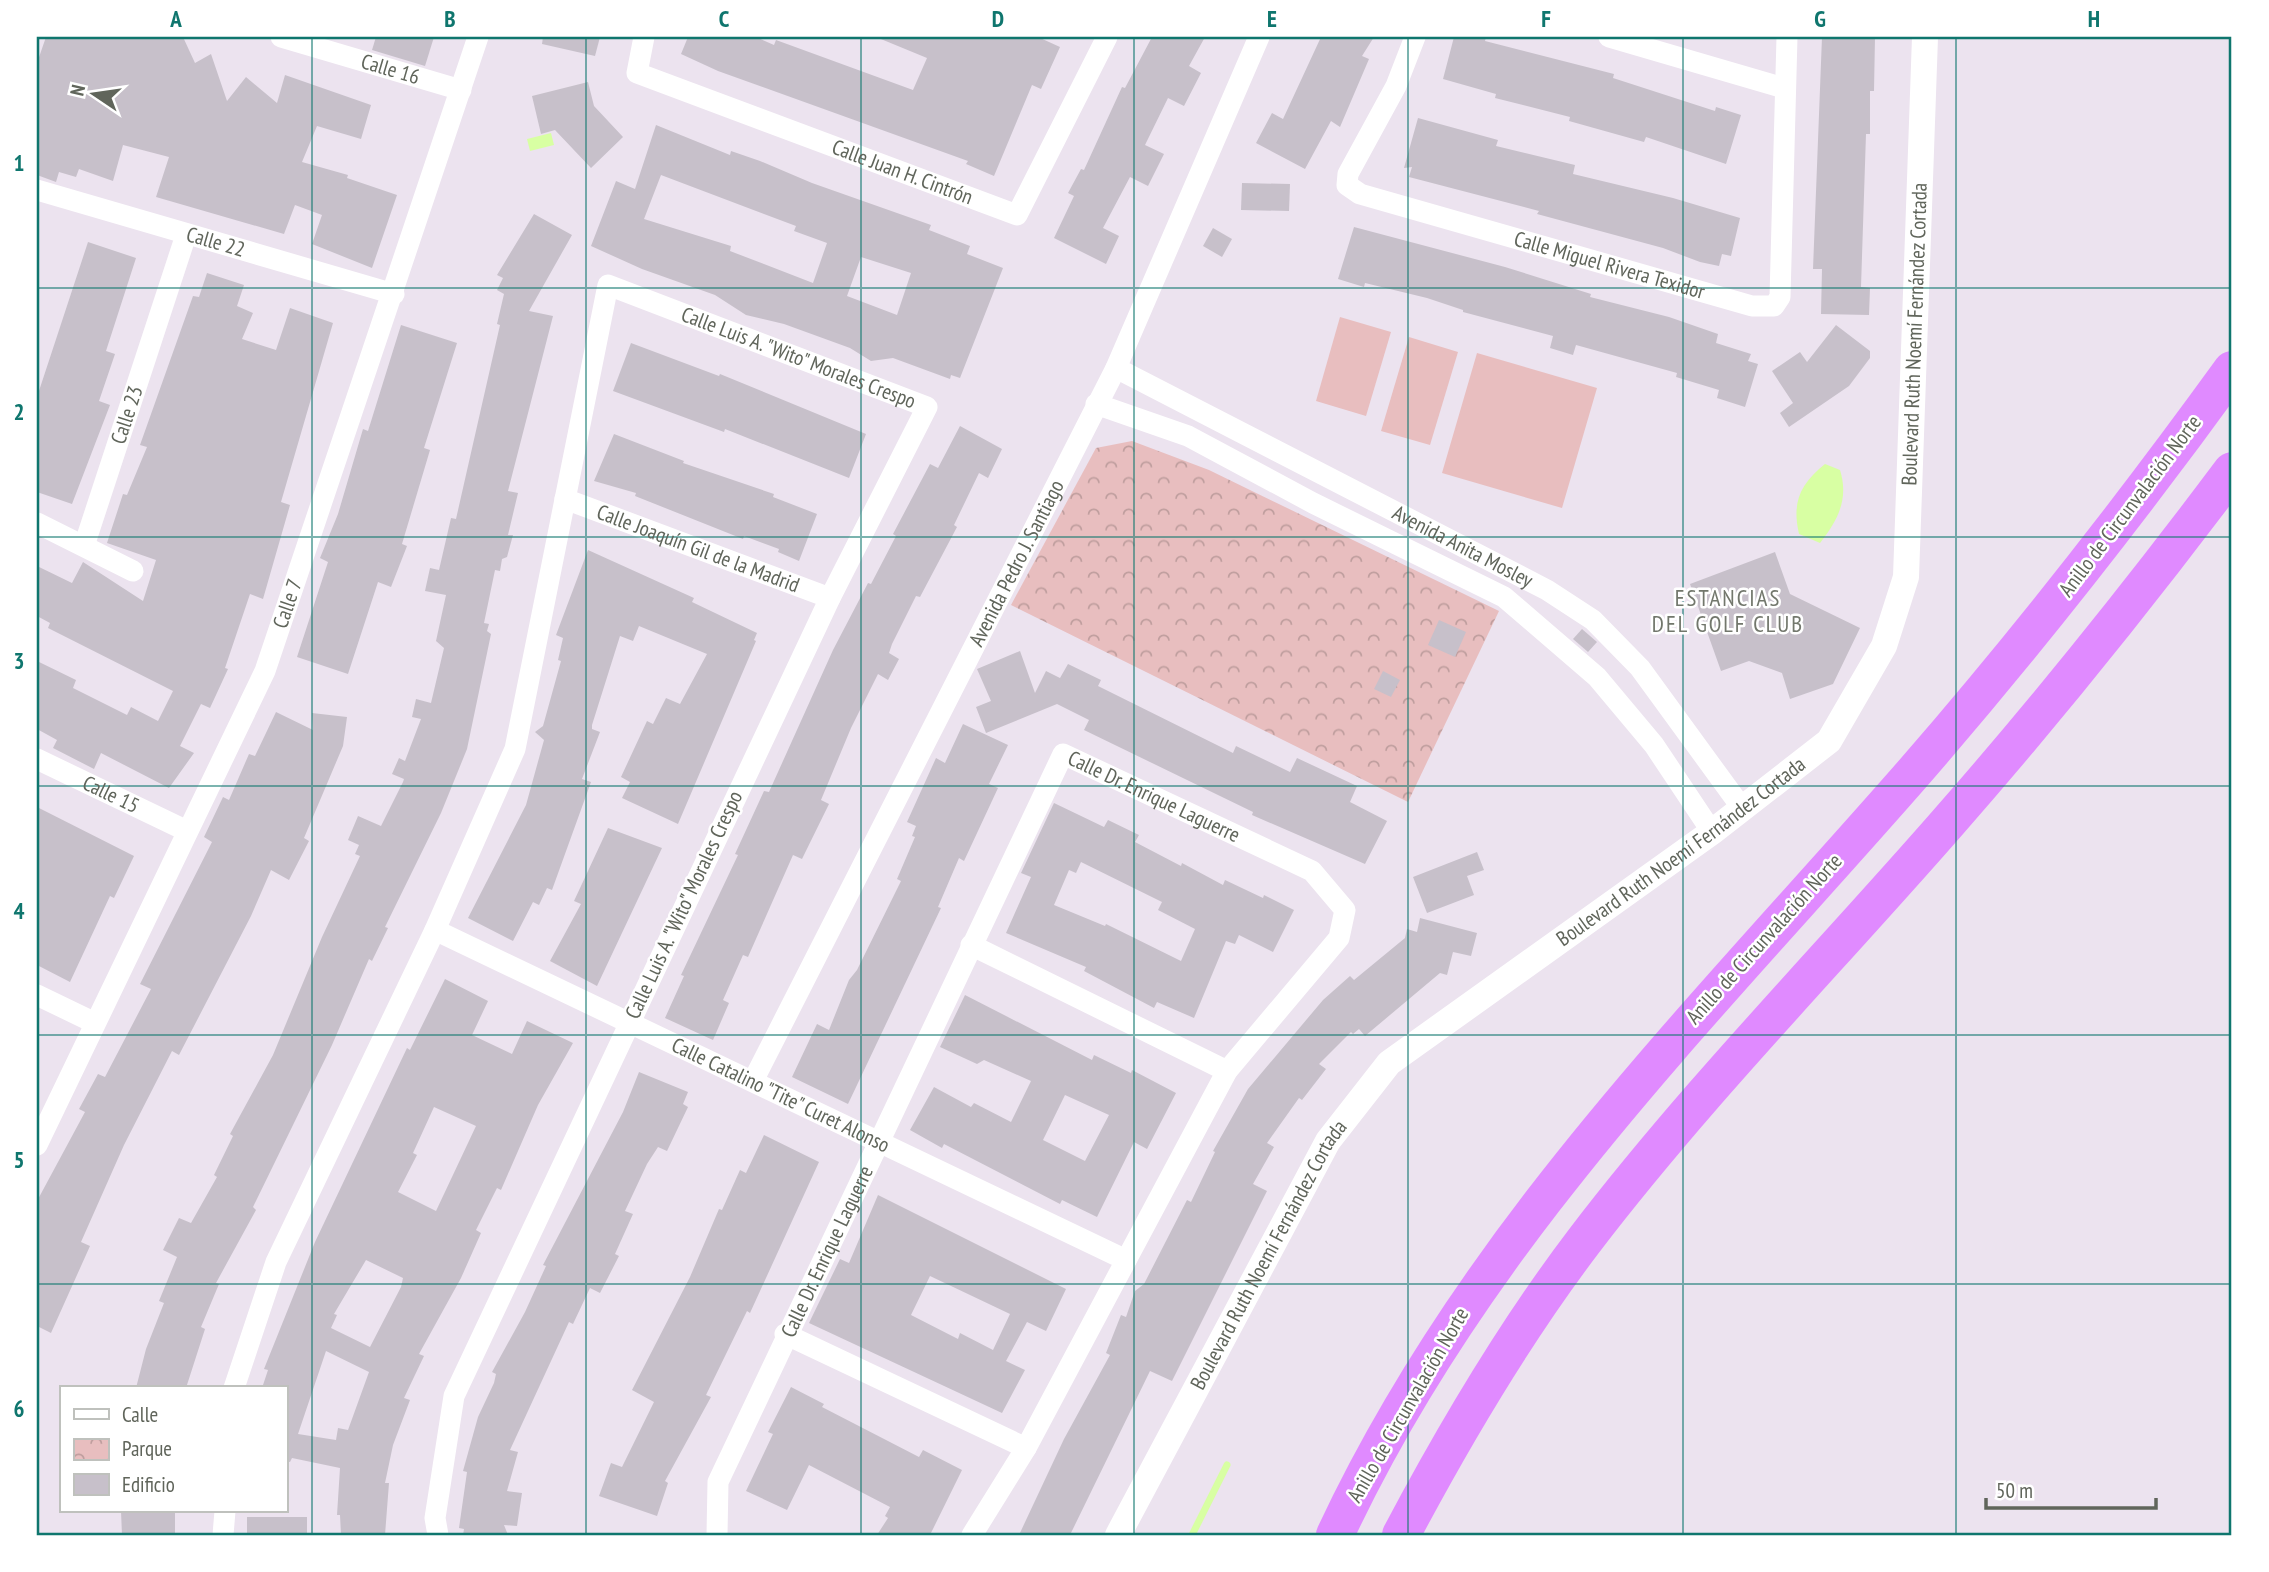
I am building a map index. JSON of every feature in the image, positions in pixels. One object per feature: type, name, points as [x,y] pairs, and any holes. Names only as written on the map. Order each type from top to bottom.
[{"type":"highway","name":"Anillo de Circunvalación Norte","points":[[1335,1535],[1388,1433],[1451,1329],[1571,1161],[2038,627],[2166,462],[2232,370]]},
{"type":"highway","points":[[1401,1535],[1491,1376],[1583,1241],[1660,1147],[2045,709],[2164,562],[2232,471]]},
{"type":"street","name":"Calle 16","points":[[281,37],[461,90]]},
{"type":"street","name":"Calle 7","points":[[37,1145],[265,671],[394,294],[478,37]]},
{"type":"street","name":"Calle Juan H. Cintrón","points":[[644,37],[637,73],[1017,215],[1107,37]]},
{"type":"street","name":"Avenida Pedro J. Santiago","points":[[753,1081],[1116,368],[1259,37]]},
{"type":"street","name":"Calle Miguel Rivera Texidor","points":[[1415,37],[1396,86],[1348,174],[1347,185],[1360,194],[1752,306],[1773,306],[1780,297],[1787,37]]},
{"type":"street","points":[[1609,37],[1784,88]]},
{"type":"street","name":"Boulevard Ruth Noemí Fernández Cortada","points":[[1118,1535],[1328,1141],[1389,1063],[1712,832],[1829,741],[1884,646],[1906,577],[1925,37]]},
{"type":"street","name":"Calle 22","points":[[37,190],[394,294]]},
{"type":"street","name":"Calle 23","points":[[85,546],[186,234]]},
{"type":"street","name":"Calle Luis A. \"Wito\" Morales Crespo","points":[[235,1386],[276,1262],[435,930],[515,749],[608,285],[927,407],[830,598],[454,1396],[435,1518],[438,1535]]},
{"type":"street","name":"Avenida Anita Mosley","points":[[1116,368],[1548,590],[1592,620],[1640,668],[1742,808]]},
{"type":"street","name":"Avenida Anita Mosley","points":[[1096,404],[1188,436],[1313,503],[1504,597],[1597,677],[1654,745],[1712,832]]},
{"type":"street","name":"Calle Joaquín Gil de la Madrid","points":[[565,499],[830,598]]},
{"type":"street","points":[[37,523],[133,571]]},
{"type":"street","name":"Calle Dr. Enrique Laguerre","points":[[717,1535],[718,1482],[785,1334],[1063,754],[1312,871],[1345,910],[1339,938],[1227,1072],[1026,1448],[972,1535]]},
{"type":"street","name":"Calle 15","points":[[37,759],[187,831]]},
{"type":"street","name":"Calle Catalino \"Tite\" Curet Alonso","points":[[435,930],[1126,1260]]},
{"type":"street","points":[[971,945],[1227,1072]]},
{"type":"street","points":[[37,995],[95,1023]]},
{"type":"street","points":[[785,1334],[1026,1448]]},
{"type":"street","points":[[223,1535],[225,1512]]},
{"type":"green space","points":[[1340,317],[1391,332],[1366,416],[1316,401]]},
{"type":"green space","points":[[1409,337],[1458,352],[1430,445],[1381,431]]},
{"type":"green space","points":[[1477,353],[1597,388],[1562,508],[1442,473]]},
{"type":"green space","points":[[1132,441],[1209,470],[1499,611],[1408,802],[1011,605],[1096,448]]},
{"type":"shaded area","points":[[551,133],[554,145],[530,151],[527,139]]},
{"type":"shaded area","points":[[1825,464],[1840,470],[1843,490],[1837,517],[1820,543],[1799,534],[1796,513],[1804,487]]},
{"type":"building","points":[[46,37],[183,37],[195,63],[211,54],[227,101],[246,77],[277,103],[285,75],[371,105],[361,139],[317,126],[302,162],[348,175],[347,178],[397,195],[372,268],[312,244],[322,215],[295,205],[284,234],[156,197],[169,157],[123,145],[113,181],[79,169],[76,177],[59,172],[56,182],[37,175],[37,63]]},
{"type":"building","points":[[376,37],[434,37],[425,66],[372,50]]},
{"type":"building","points":[[543,37],[600,37],[595,56],[542,44]]},
{"type":"building","points":[[688,37],[756,37],[774,45],[776,40],[913,90],[927,58],[876,37],[1038,37],[1060,47],[1041,89],[1032,85],[994,176],[966,164],[968,161],[718,71],[681,54]]},
{"type":"building","points":[[1152,37],[1205,37],[1189,66],[1201,73],[1184,106],[1168,98],[1145,145],[1164,154],[1148,186],[1130,177],[1103,228],[1119,236],[1106,264],[1054,238],[1074,196],[1068,193],[1081,169],[1084,170],[1122,87],[1125,88]]},
{"type":"building","points":[[1321,37],[1374,37],[1362,56],[1369,59],[1340,127],[1331,121],[1305,169],[1256,143],[1272,113],[1283,119]]},
{"type":"building","points":[[1454,37],[1486,37],[1485,41],[1614,74],[1613,78],[1715,111],[1716,107],[1741,115],[1726,164],[1646,137],[1644,142],[1569,121],[1570,117],[1495,98],[1496,94],[1443,79]]},
{"type":"building","points":[[1822,37],[1875,37],[1874,91],[1870,91],[1870,134],[1866,134],[1861,287],[1870,288],[1869,315],[1821,314],[1822,269],[1813,269]]},
{"type":"building","points":[[588,82],[594,106],[623,137],[591,168],[555,130],[541,134],[532,96]]},
{"type":"building","points":[[1418,118],[1498,140],[1496,146],[1575,165],[1573,174],[1673,198],[1740,218],[1731,256],[1722,254],[1719,266],[1700,262],[1663,248],[1537,214],[1539,211],[1409,177],[1412,167],[1404,168]]},
{"type":"building","points":[[656,125],[730,155],[731,151],[760,161],[812,183],[931,225],[929,230],[970,246],[967,254],[1003,268],[960,378],[951,375],[950,379],[893,358],[871,361],[850,348],[784,324],[746,315],[715,295],[642,269],[591,246],[616,181],[635,189]],"holes":[[[661,175],[796,226],[794,231],[827,243],[813,283],[730,251],[731,246],[644,219]],[[861,257],[911,273],[897,315],[847,296]]]},
{"type":"building","points":[[1242,183],[1290,184],[1289,211],[1241,210]]},
{"type":"building","points":[[534,214],[572,235],[529,311],[553,316],[508,491],[518,493],[508,535],[513,535],[507,557],[502,559],[500,571],[495,570],[484,623],[489,624],[487,631],[491,634],[467,749],[441,813],[385,927],[388,928],[372,961],[369,959],[332,1045],[253,1207],[256,1210],[216,1283],[219,1284],[201,1327],[205,1329],[187,1386],[137,1386],[146,1349],[164,1303],[159,1301],[177,1257],[163,1250],[179,1218],[191,1223],[217,1177],[214,1175],[233,1136],[230,1134],[273,1055],[322,937],[360,856],[355,854],[359,845],[348,840],[358,816],[381,826],[404,779],[392,774],[399,758],[405,761],[421,719],[412,717],[416,699],[431,703],[444,648],[436,641],[446,595],[425,591],[430,568],[439,570],[451,518],[456,519],[500,325],[497,324],[504,294],[497,290],[503,278],[497,275]]},
{"type":"building","points":[[1354,227],[1505,267],[1591,294],[1590,297],[1669,317],[1718,334],[1716,343],[1751,354],[1748,361],[1758,364],[1745,407],[1717,398],[1719,390],[1676,377],[1677,373],[1576,345],[1573,355],[1550,348],[1553,336],[1463,312],[1427,298],[1365,283],[1364,287],[1338,279]]},
{"type":"building","points":[[1213,228],[1232,239],[1222,257],[1203,246]]},
{"type":"building","points":[[88,242],[136,258],[106,351],[115,354],[99,401],[110,405],[72,504],[37,492],[37,397]]},
{"type":"building","points":[[207,273],[244,285],[237,306],[253,313],[242,339],[276,350],[290,308],[333,323],[281,502],[290,505],[263,599],[250,594],[225,668],[228,669],[210,708],[201,704],[180,746],[194,753],[169,788],[101,753],[94,769],[53,748],[57,740],[37,729],[37,661],[76,680],[73,688],[127,715],[131,707],[158,721],[173,691],[48,628],[50,623],[37,616],[37,566],[72,583],[83,562],[143,601],[156,560],[107,543],[123,494],[127,495],[147,447],[140,445],[193,296],[199,297]]},
{"type":"building","points":[[401,325],[457,343],[424,448],[430,450],[402,544],[407,546],[391,587],[378,582],[348,674],[297,657],[328,562],[320,558],[338,514],[363,429],[368,431]]},
{"type":"building","points":[[1836,325],[1870,351],[1870,358],[1849,386],[1789,427],[1780,413],[1793,403],[1772,371],[1800,352],[1807,362]]},
{"type":"building","points":[[631,343],[719,376],[720,374],[866,434],[849,478],[725,429],[724,432],[613,391]]},
{"type":"building","points":[[960,426],[1002,449],[988,478],[979,473],[954,525],[957,527],[920,597],[916,596],[892,644],[889,653],[899,659],[888,680],[878,674],[851,728],[821,800],[829,804],[802,859],[793,855],[748,957],[743,955],[723,1000],[729,1003],[713,1040],[665,1018],[684,976],[681,975],[738,855],[735,854],[764,791],[769,792],[833,650],[868,583],[871,584],[896,536],[893,534],[930,464],[938,468]]},
{"type":"building","points":[[614,434],[684,461],[683,463],[774,494],[773,497],[817,514],[799,561],[778,552],[779,549],[744,536],[743,539],[635,496],[636,493],[594,481]]},
{"type":"building","points":[[588,550],[694,598],[692,602],[757,633],[754,640],[756,641],[678,824],[622,798],[630,782],[621,777],[647,721],[653,724],[666,698],[680,704],[707,654],[639,626],[633,641],[620,636],[592,725],[592,729],[600,732],[582,779],[591,782],[552,890],[547,888],[539,905],[533,902],[513,941],[468,918],[526,805],[544,740],[535,732],[543,726],[561,661],[558,660],[563,638],[556,635]]},
{"type":"building","points":[[1775,552],[1790,594],[1860,628],[1833,684],[1790,699],[1782,673],[1749,661],[1721,671],[1690,584]]},
{"type":"building","points":[[1439,620],[1466,632],[1455,657],[1428,645]]},
{"type":"building","points":[[1582,629],[1597,642],[1588,652],[1573,639]]},
{"type":"building","points":[[1020,651],[1035,693],[1046,671],[1060,678],[1068,664],[1101,680],[1098,686],[1233,753],[1236,746],[1290,772],[1297,758],[1357,786],[1350,802],[1387,821],[1365,864],[1252,815],[1253,812],[1084,730],[1089,720],[1057,704],[986,733],[976,707],[991,701],[977,669]]},
{"type":"building","points":[[1383,671],[1400,680],[1391,697],[1374,689]]},
{"type":"building","points":[[276,712],[313,730],[312,713],[347,717],[343,746],[304,838],[309,841],[289,880],[271,870],[251,916],[179,1055],[172,1051],[124,1145],[81,1242],[90,1246],[51,1333],[37,1326],[37,1201],[85,1112],[79,1109],[98,1074],[105,1077],[151,989],[140,984],[212,842],[204,837],[223,797],[229,800],[249,754],[255,756]]},
{"type":"building","points":[[963,724],[1008,745],[989,784],[998,788],[964,861],[959,858],[938,907],[941,908],[848,1104],[792,1077],[817,1024],[829,1030],[849,980],[857,970],[901,881],[897,879],[915,837],[912,836],[916,826],[907,822],[936,758],[945,763]]},
{"type":"building","points":[[1054,803],[1104,827],[1108,820],[1139,835],[1135,842],[1181,866],[1182,863],[1223,885],[1225,880],[1294,910],[1273,952],[1239,935],[1235,944],[1226,941],[1194,1018],[1157,1002],[1154,1008],[1084,971],[1086,967],[1006,933],[1031,877],[1021,873]],"holes":[[[1081,862],[1162,902],[1158,910],[1195,929],[1181,961],[1106,924],[1105,926],[1054,905],[1069,870],[1076,873]]]},
{"type":"building","points":[[37,807],[134,856],[114,898],[110,896],[70,982],[37,965]]},
{"type":"building","points":[[608,828],[662,848],[597,986],[550,961],[581,904],[574,901]]},
{"type":"building","points":[[1477,852],[1484,870],[1467,876],[1474,895],[1427,913],[1413,877]]},
{"type":"building","points":[[1420,918],[1477,933],[1471,956],[1453,952],[1447,975],[1440,973],[1365,1036],[1359,1029],[1353,1034],[1351,1032],[1319,1064],[1326,1069],[1302,1100],[1299,1098],[1267,1143],[1274,1147],[1253,1184],[1267,1191],[1172,1381],[1150,1371],[1070,1535],[1019,1535],[1064,1439],[1110,1355],[1106,1353],[1121,1315],[1126,1317],[1135,1291],[1144,1284],[1187,1200],[1191,1202],[1215,1152],[1213,1151],[1248,1089],[1323,1000],[1350,976],[1354,980],[1405,938],[1407,929],[1417,932]]},
{"type":"building","points":[[445,979],[488,1001],[472,1035],[512,1054],[527,1021],[573,1043],[538,1105],[501,1190],[497,1188],[476,1230],[481,1233],[461,1278],[419,1354],[424,1356],[404,1398],[410,1400],[393,1445],[385,1483],[389,1483],[385,1535],[341,1535],[340,1515],[337,1515],[340,1468],[292,1458],[290,1462],[287,1461],[287,1386],[263,1386],[268,1370],[264,1369],[315,1242],[407,1048],[410,1050]],"holes":[[[434,1107],[476,1126],[436,1211],[398,1192],[417,1155],[413,1153]],[[366,1260],[403,1278],[370,1347],[331,1328],[337,1315],[334,1314]],[[326,1351],[369,1372],[348,1430],[338,1428],[336,1440],[298,1434]]]},
{"type":"building","points":[[965,995],[1092,1060],[1094,1055],[1131,1073],[1132,1070],[1176,1093],[1147,1149],[1134,1142],[1097,1217],[1062,1200],[1060,1204],[944,1144],[942,1148],[910,1130],[934,1087],[971,1107],[974,1103],[1011,1122],[1031,1081],[984,1060],[977,1064],[940,1047]],"holes":[[[1065,1095],[1109,1115],[1085,1161],[1043,1140]]]},
{"type":"building","points":[[639,1072],[688,1092],[683,1104],[688,1107],[667,1151],[658,1147],[647,1164],[625,1211],[633,1214],[615,1254],[619,1256],[600,1293],[590,1288],[573,1324],[569,1322],[510,1450],[518,1452],[507,1491],[522,1493],[517,1526],[504,1525],[508,1535],[463,1535],[464,1529],[459,1528],[467,1472],[463,1471],[478,1417],[494,1383],[496,1374],[492,1372],[525,1312],[546,1266],[543,1265],[623,1112]]},
{"type":"building","points":[[764,1135],[819,1162],[750,1313],[747,1311],[706,1395],[711,1397],[665,1481],[668,1483],[657,1516],[599,1496],[611,1463],[622,1467],[654,1402],[632,1390],[690,1277],[719,1209],[722,1210],[740,1170],[746,1173]]},
{"type":"building","points":[[878,1195],[1066,1289],[1046,1331],[1027,1322],[1006,1361],[1025,1370],[1002,1413],[809,1323],[840,1259],[849,1263]],"holes":[[[930,1276],[1010,1314],[993,1350],[960,1333],[958,1339],[911,1315]]]},
{"type":"building","points":[[791,1387],[824,1404],[822,1407],[919,1457],[923,1450],[962,1470],[930,1535],[877,1535],[888,1518],[885,1516],[890,1507],[809,1465],[787,1510],[746,1491],[773,1434],[768,1432]]},
{"type":"building","points":[[121,1512],[175,1512],[175,1535],[122,1535]]},
{"type":"building","points":[[247,1517],[307,1517],[307,1535],[247,1535]]},
{"type":"waterway","points":[[1192,1535],[1227,1465]]},
{"type":"district","name":"ESTANCIAS DEL GOLF CLUB","points":[[1728,611]]}]
